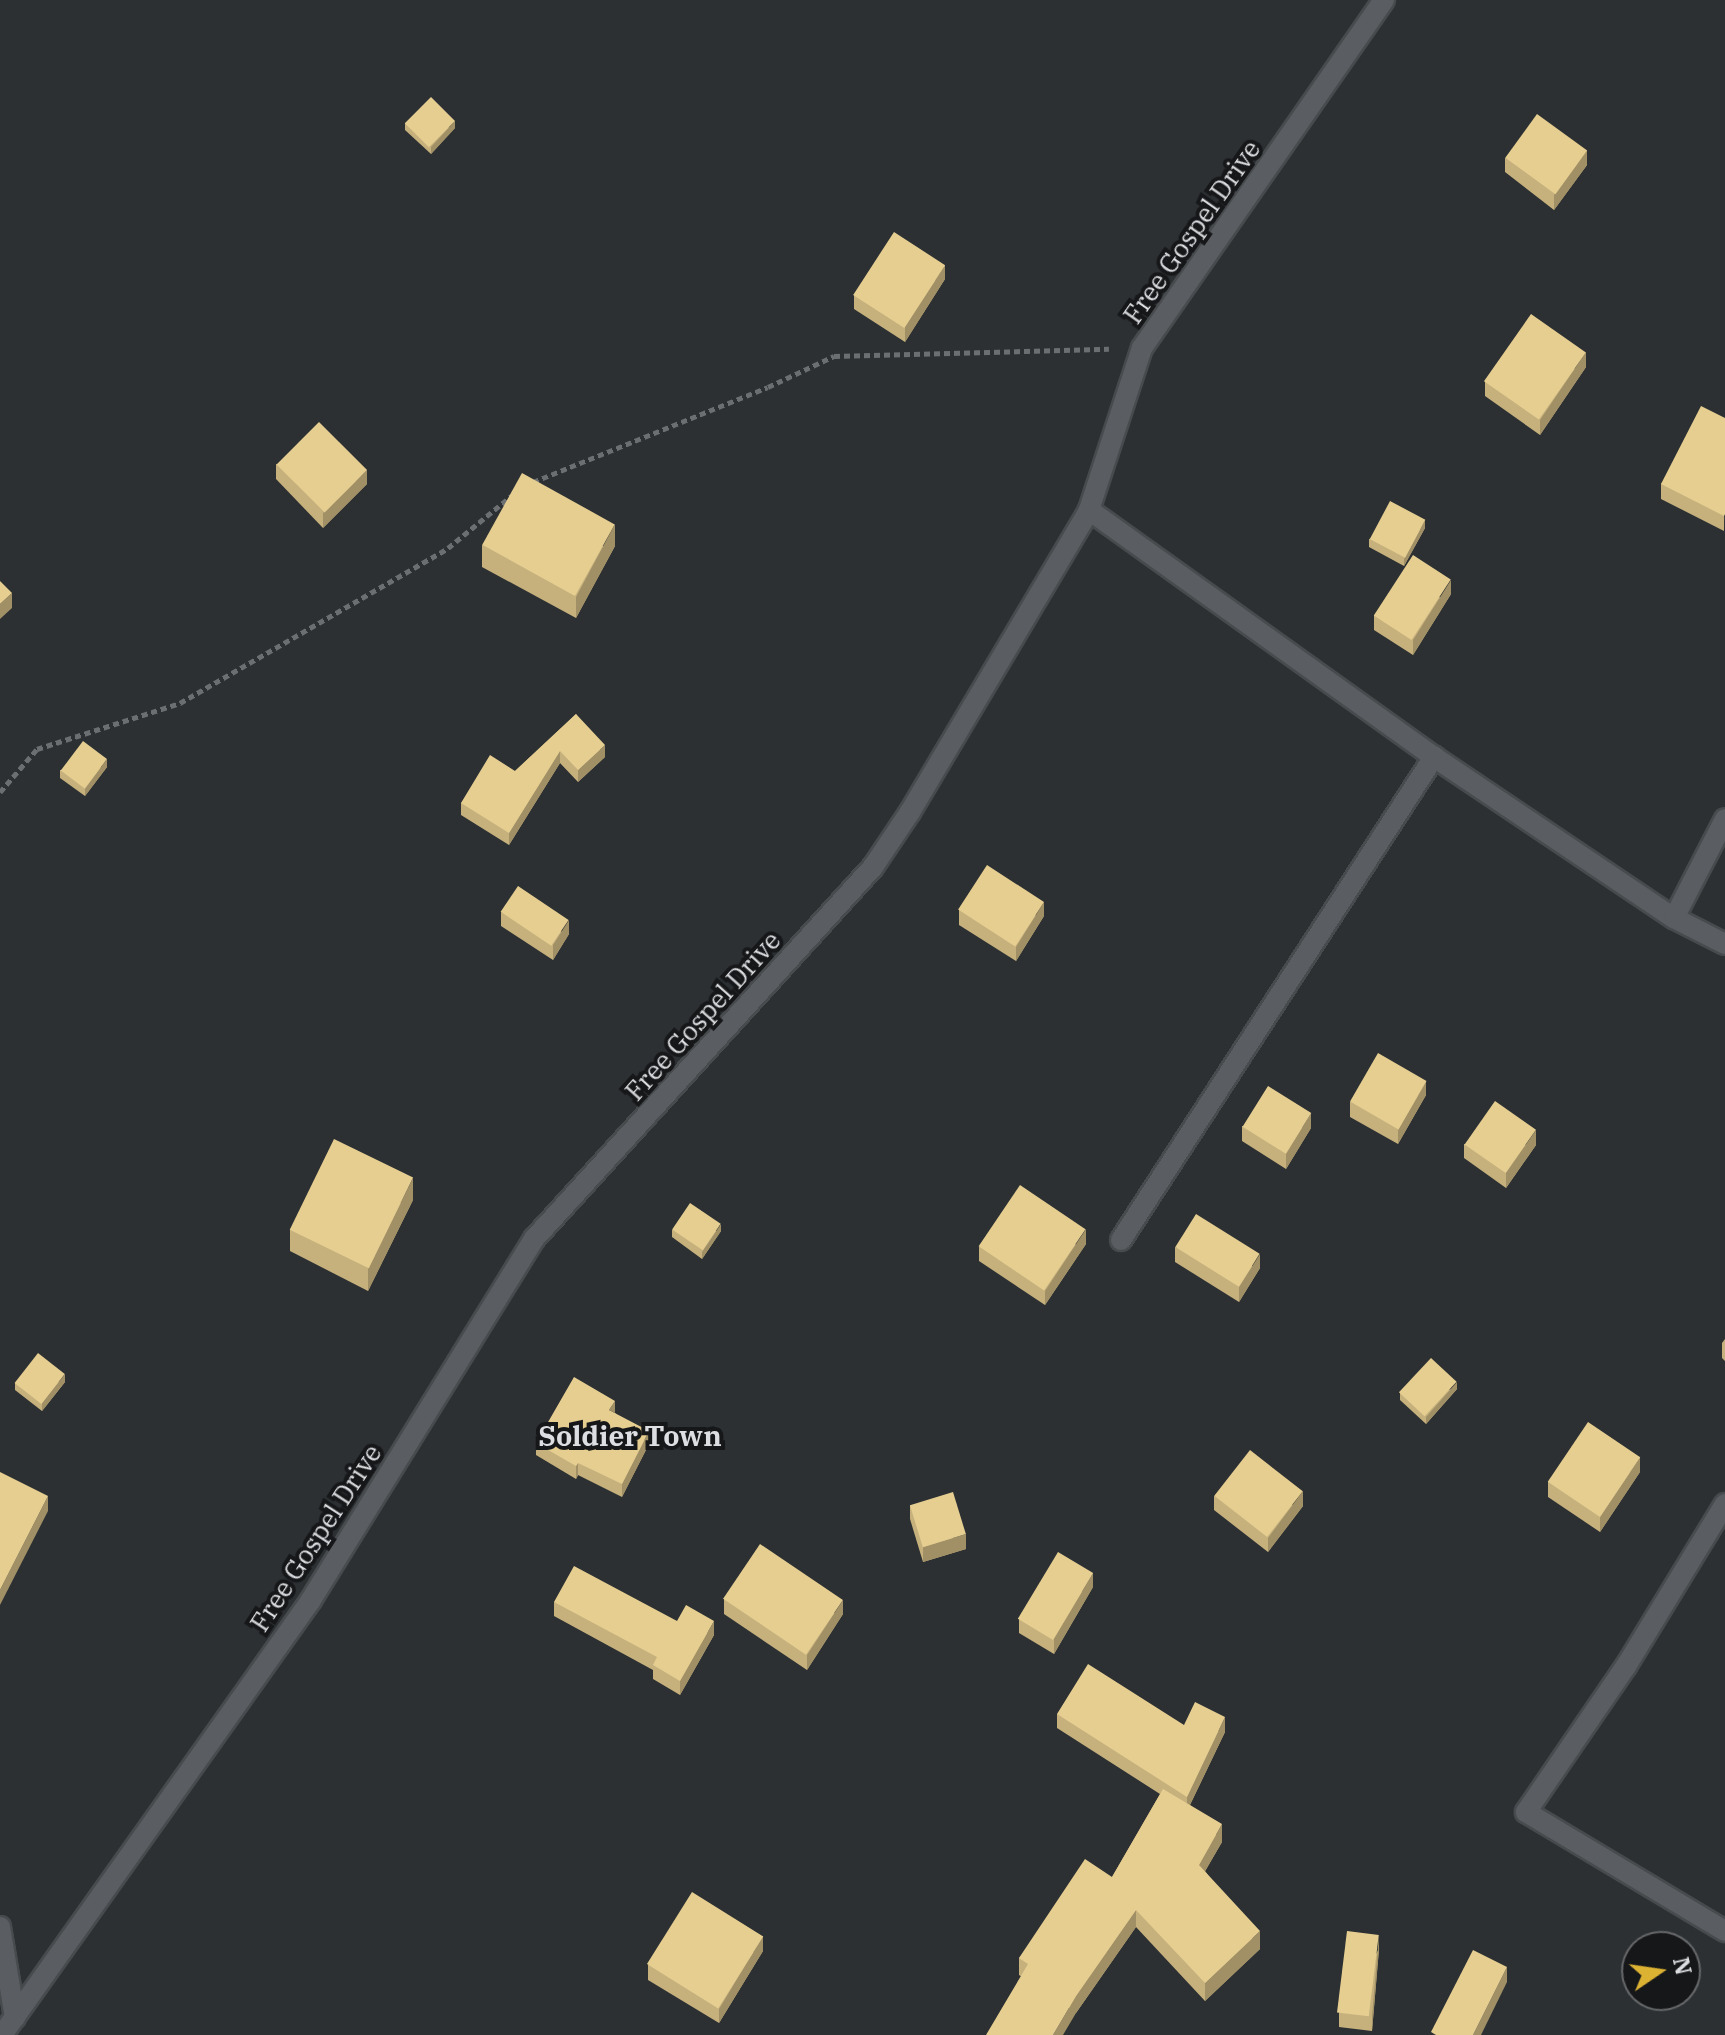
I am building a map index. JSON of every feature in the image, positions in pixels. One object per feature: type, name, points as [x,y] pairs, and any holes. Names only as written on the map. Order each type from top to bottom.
[{"type":"street","name":"Free Gospel Drive","points":[[2,2035],[311,1600],[534,1239],[873,867],[910,812],[1089,510],[1142,348],[1384,0]]},
{"type":"street","points":[[1089,510],[1434,757],[1674,918],[1725,944]]},
{"type":"street","points":[[1121,1240],[1434,757]]},
{"type":"street","points":[[1674,918],[1725,819]]},
{"type":"street","points":[[1725,1504],[1626,1666],[1526,1812],[1725,1931]]},
{"type":"street","points":[[0,1927],[15,2018]]},
{"type":"path","points":[[0,792],[37,749],[180,703],[448,548],[523,486],[768,387],[834,356],[1142,348]]},
{"type":"building","points":[[431,97],[455,121],[429,147],[405,123]]},
{"type":"building","points":[[1537,114],[1587,150],[1555,194],[1505,158]]},
{"type":"building","points":[[894,232],[945,265],[904,328],[853,295]]},
{"type":"building","points":[[1531,314],[1586,352],[1539,420],[1484,381]]},
{"type":"building","points":[[1701,406],[1725,418],[1724,516],[1661,484]]},
{"type":"building","points":[[319,422],[367,470],[325,513],[277,464]]},
{"type":"building","points":[[522,473],[615,524],[575,596],[482,545]]},
{"type":"building","points":[[1390,501],[1425,520],[1405,558],[1370,539]]},
{"type":"building","points":[[1413,555],[1451,580],[1412,640],[1374,615]]},
{"type":"building","points":[[0,581],[12,593],[0,604]]},
{"type":"building","points":[[576,714],[605,745],[578,770],[560,751],[509,833],[461,803],[490,755],[515,771]]},
{"type":"building","points":[[83,741],[107,759],[85,789],[61,771]]},
{"type":"building","points":[[987,865],[1044,902],[1015,946],[958,909]]},
{"type":"building","points":[[518,886],[569,920],[551,946],[501,912]]},
{"type":"building","points":[[1378,1053],[1426,1081],[1398,1129],[1350,1101]]},
{"type":"building","points":[[1268,1086],[1311,1113],[1286,1154],[1243,1127]]},
{"type":"building","points":[[1495,1101],[1536,1130],[1506,1173],[1465,1144]]},
{"type":"building","points":[[334,1139],[413,1178],[369,1268],[290,1230]]},
{"type":"building","points":[[1020,1185],[1085,1229],[1044,1291],[979,1246]]},
{"type":"building","points":[[690,1203],[721,1224],[703,1250],[672,1230]]},
{"type":"building","points":[[1196,1214],[1260,1254],[1239,1287],[1175,1247]]},
{"type":"building","points":[[38,1353],[65,1374],[41,1404],[15,1383]]},
{"type":"building","points":[[1431,1358],[1457,1382],[1425,1416],[1399,1392]]},
{"type":"building","points":[[574,1377],[615,1401],[609,1410],[649,1431],[622,1484],[578,1463],[576,1466],[536,1443]]},
{"type":"building","points":[[1588,1422],[1640,1457],[1600,1517],[1548,1482]]},
{"type":"building","points":[[1250,1450],[1303,1491],[1267,1537],[1214,1496]]},
{"type":"building","points":[[0,1472],[48,1496],[0,1590]]},
{"type":"building","points":[[953,1492],[966,1534],[923,1547],[910,1505]]},
{"type":"building","points":[[760,1544],[843,1600],[806,1655],[723,1599]]},
{"type":"building","points":[[1058,1552],[1093,1573],[1053,1640],[1018,1619]]},
{"type":"building","points":[[574,1566],[677,1621],[686,1605],[714,1621],[680,1681],[653,1665],[657,1657],[554,1602]]},
{"type":"building","points":[[1088,1664],[1184,1725],[1195,1702],[1225,1717],[1187,1797],[1057,1714]]},
{"type":"building","points":[[1163,1789],[1222,1824],[1199,1865],[1260,1931],[1205,1983],[1136,1910],[1076,1996],[1053,2035],[986,2035],[1028,1964],[1019,1958],[1085,1859],[1112,1877]]},
{"type":"building","points":[[692,1892],[763,1937],[718,2009],[647,1964]]},
{"type":"building","points":[[1347,1931],[1379,1935],[1369,2016],[1337,2012]]},
{"type":"building","points":[[1473,1950],[1507,1967],[1473,2035],[1436,2035],[1431,2032]]},
{"type":"district","name":"Soldier Town","points":[[630,1436]]}]
